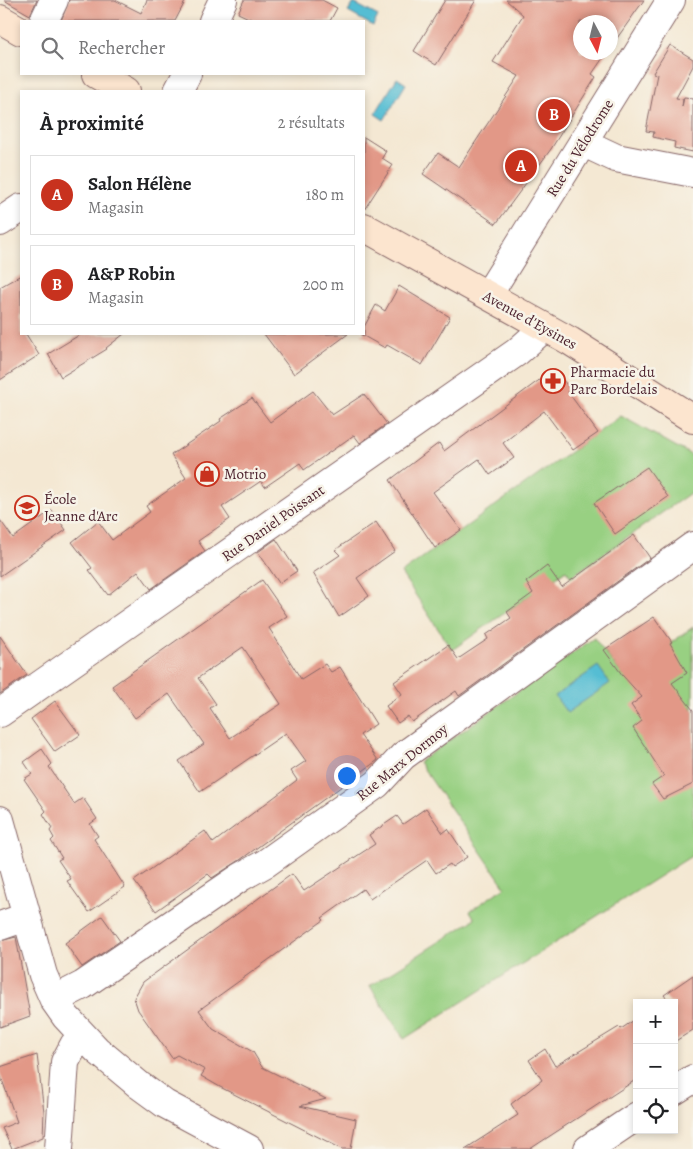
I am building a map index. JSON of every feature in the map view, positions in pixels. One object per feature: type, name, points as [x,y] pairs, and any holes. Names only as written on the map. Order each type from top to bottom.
[{"type":"street","points":[[44,20],[54,0]]},
{"type":"street","points":[[213,20],[223,0]]},
{"type":"street","name":"Rue du Vélodrome","points":[[488,295],[672,0]]},
{"type":"street","points":[[0,19],[20,30]]},
{"type":"street","points":[[98,75],[124,90]]},
{"type":"street","points":[[179,90],[186,75]]},
{"type":"street","points":[[584,143],[616,158],[693,172]]},
{"type":"street","points":[[0,222],[20,209]]},
{"type":"street","name":"Avenue d'Eysines","points":[[365,228],[570,341],[693,419]]},
{"type":"street","name":"Rue Daniel Poissant","points":[[0,713],[517,352],[544,328]]},
{"type":"street","name":"Rue Marx Dormoy","points":[[54,1000],[83,984],[241,877],[266,863],[377,784],[403,756],[693,546]]},
{"type":"street","points":[[0,820],[43,975],[54,1000],[82,1036],[139,1085],[165,1104],[249,1149]]},
{"type":"street","points":[[0,926],[26,917]]},
{"type":"street","points":[[59,1149],[65,1062],[74,1045],[82,1036]]},
{"type":"street","points":[[677,1089],[693,1079]]},
{"type":"street","points":[[588,1149],[633,1119]]},
{"type":"green space","points":[[621,416],[693,456],[693,491],[571,577],[566,570],[452,650],[401,573]]},
{"type":"green space","points":[[693,627],[693,855],[404,1039],[370,986],[475,919],[470,911],[505,887],[419,762],[594,638],[624,677]]},
{"type":"water","points":[[354,3],[378,16],[373,26],[348,12]]},
{"type":"water","points":[[397,78],[406,84],[384,120],[375,114]]},
{"type":"water","points":[[598,666],[610,683],[567,713],[555,696]]},
{"type":"building","points":[[4,0],[37,0],[30,15]]},
{"type":"building","points":[[69,0],[115,0],[141,13],[147,0],[186,0],[176,20],[61,20]]},
{"type":"building","points":[[244,0],[322,0],[337,8],[331,20],[253,20],[238,13]]},
{"type":"building","points":[[445,0],[476,0],[436,65],[414,51]]},
{"type":"building","points":[[506,0],[644,0],[618,37],[618,15],[573,15],[573,60],[602,60],[592,74],[596,77],[551,149],[496,224],[423,174],[438,153],[459,167],[519,76],[493,62],[523,15]]},
{"type":"building","points":[[670,45],[693,59],[693,66],[676,98],[683,99],[682,107],[684,97],[693,98],[693,152],[674,148],[675,142],[653,137],[654,132],[646,131],[657,74],[653,73]]},
{"type":"building","points":[[365,138],[386,151],[382,158],[393,165],[365,208]]},
{"type":"building","points":[[20,276],[20,335],[27,335],[39,355],[0,380],[0,287]]},
{"type":"building","points":[[399,286],[450,317],[422,365],[387,345],[385,348],[362,335],[365,335],[365,325],[376,305],[385,311]]},
{"type":"building","points":[[79,335],[123,335],[107,349],[61,377],[48,354]]},
{"type":"building","points":[[265,335],[347,335],[294,374]]},
{"type":"building","points":[[554,369],[571,390],[568,392],[598,433],[573,450],[544,411],[503,443],[514,458],[490,475],[479,459],[433,492],[461,530],[435,548],[390,480],[439,443],[444,451]]},
{"type":"building","points":[[313,391],[332,415],[364,394],[387,424],[360,443],[354,435],[304,470],[300,463],[265,487],[261,481],[222,507],[230,519],[198,541],[205,551],[151,589],[138,571],[108,595],[89,570],[92,568],[72,542],[98,521],[112,540],[150,512],[146,506],[186,478],[171,455],[252,398],[270,422]]},
{"type":"building","points":[[647,467],[668,497],[615,534],[594,503]]},
{"type":"building","points":[[52,510],[66,530],[0,576],[0,520],[13,538]]},
{"type":"building","points":[[376,522],[395,551],[357,578],[369,596],[339,617],[313,573],[340,555],[335,550]]},
{"type":"building","points":[[634,535],[650,558],[459,696],[456,691],[412,722],[408,716],[398,723],[386,706],[402,694],[394,682],[448,645],[458,659],[488,639],[486,635],[511,618],[507,612],[533,593],[526,582],[547,566],[562,587]]},
{"type":"building","points":[[276,539],[297,571],[279,583],[258,552]]},
{"type":"building","points":[[262,580],[287,616],[269,628],[301,679],[325,664],[331,672],[340,667],[376,724],[360,735],[378,760],[240,860],[212,878],[208,874],[156,911],[134,881],[205,831],[213,843],[297,780],[291,771],[306,761],[286,733],[200,792],[179,761],[204,744],[169,694],[135,718],[112,686]],"holes":[[[243,647],[281,704],[230,738],[210,708],[216,704],[198,678]]]},
{"type":"building","points":[[654,617],[672,642],[670,643],[687,673],[672,683],[693,710],[693,784],[663,799],[652,784],[664,776],[633,728],[642,721],[631,705],[642,697],[623,676],[604,650]]},
{"type":"building","points":[[0,636],[27,675],[0,694]]},
{"type":"building","points":[[55,701],[80,735],[55,752],[31,719]]},
{"type":"building","points":[[42,749],[52,764],[49,767],[74,804],[83,798],[97,819],[90,824],[98,836],[94,839],[125,887],[89,912],[67,881],[71,879],[58,860],[62,858],[51,841],[54,838],[50,831],[52,828],[43,814],[46,811],[24,779],[32,774],[24,762]]},
{"type":"building","points":[[426,808],[443,833],[448,829],[467,857],[452,867],[450,864],[436,873],[427,860],[370,899],[363,889],[322,918],[324,920],[199,1010],[213,1029],[253,1052],[262,1067],[326,1099],[300,1106],[356,1119],[351,1149],[342,1149],[220,1087],[201,1076],[205,1070],[177,1055],[172,1058],[138,1010],[134,998],[143,982],[292,874],[304,891],[375,844],[369,835],[397,816],[403,824]]},
{"type":"building","points":[[102,916],[120,941],[82,967],[65,943]]},
{"type":"building","points":[[16,937],[30,1016],[0,1027],[0,941]]},
{"type":"building","points":[[693,975],[693,1030],[678,1039],[678,999],[667,999],[664,995]]},
{"type":"building","points":[[633,1021],[633,1082],[530,1149],[465,1149],[518,1115],[511,1104],[542,1080],[529,1060],[545,1049],[555,1066],[619,1027],[621,1029]]},
{"type":"building","points":[[37,1055],[44,1112],[43,1137],[12,1149],[2,1128],[17,1122],[0,1074],[0,1067]]},
{"type":"place","name":"A&P Robin","points":[[554,115]]},
{"type":"place","name":"Salon Hélène","points":[[521,166]]},
{"type":"place","name":"Pharmacie du Parc Bordelais","points":[[553,381]]},
{"type":"place","name":"Motrio","points":[[207,474]]},
{"type":"place","name":"École Jeanne d'Arc","points":[[27,508]]}]
